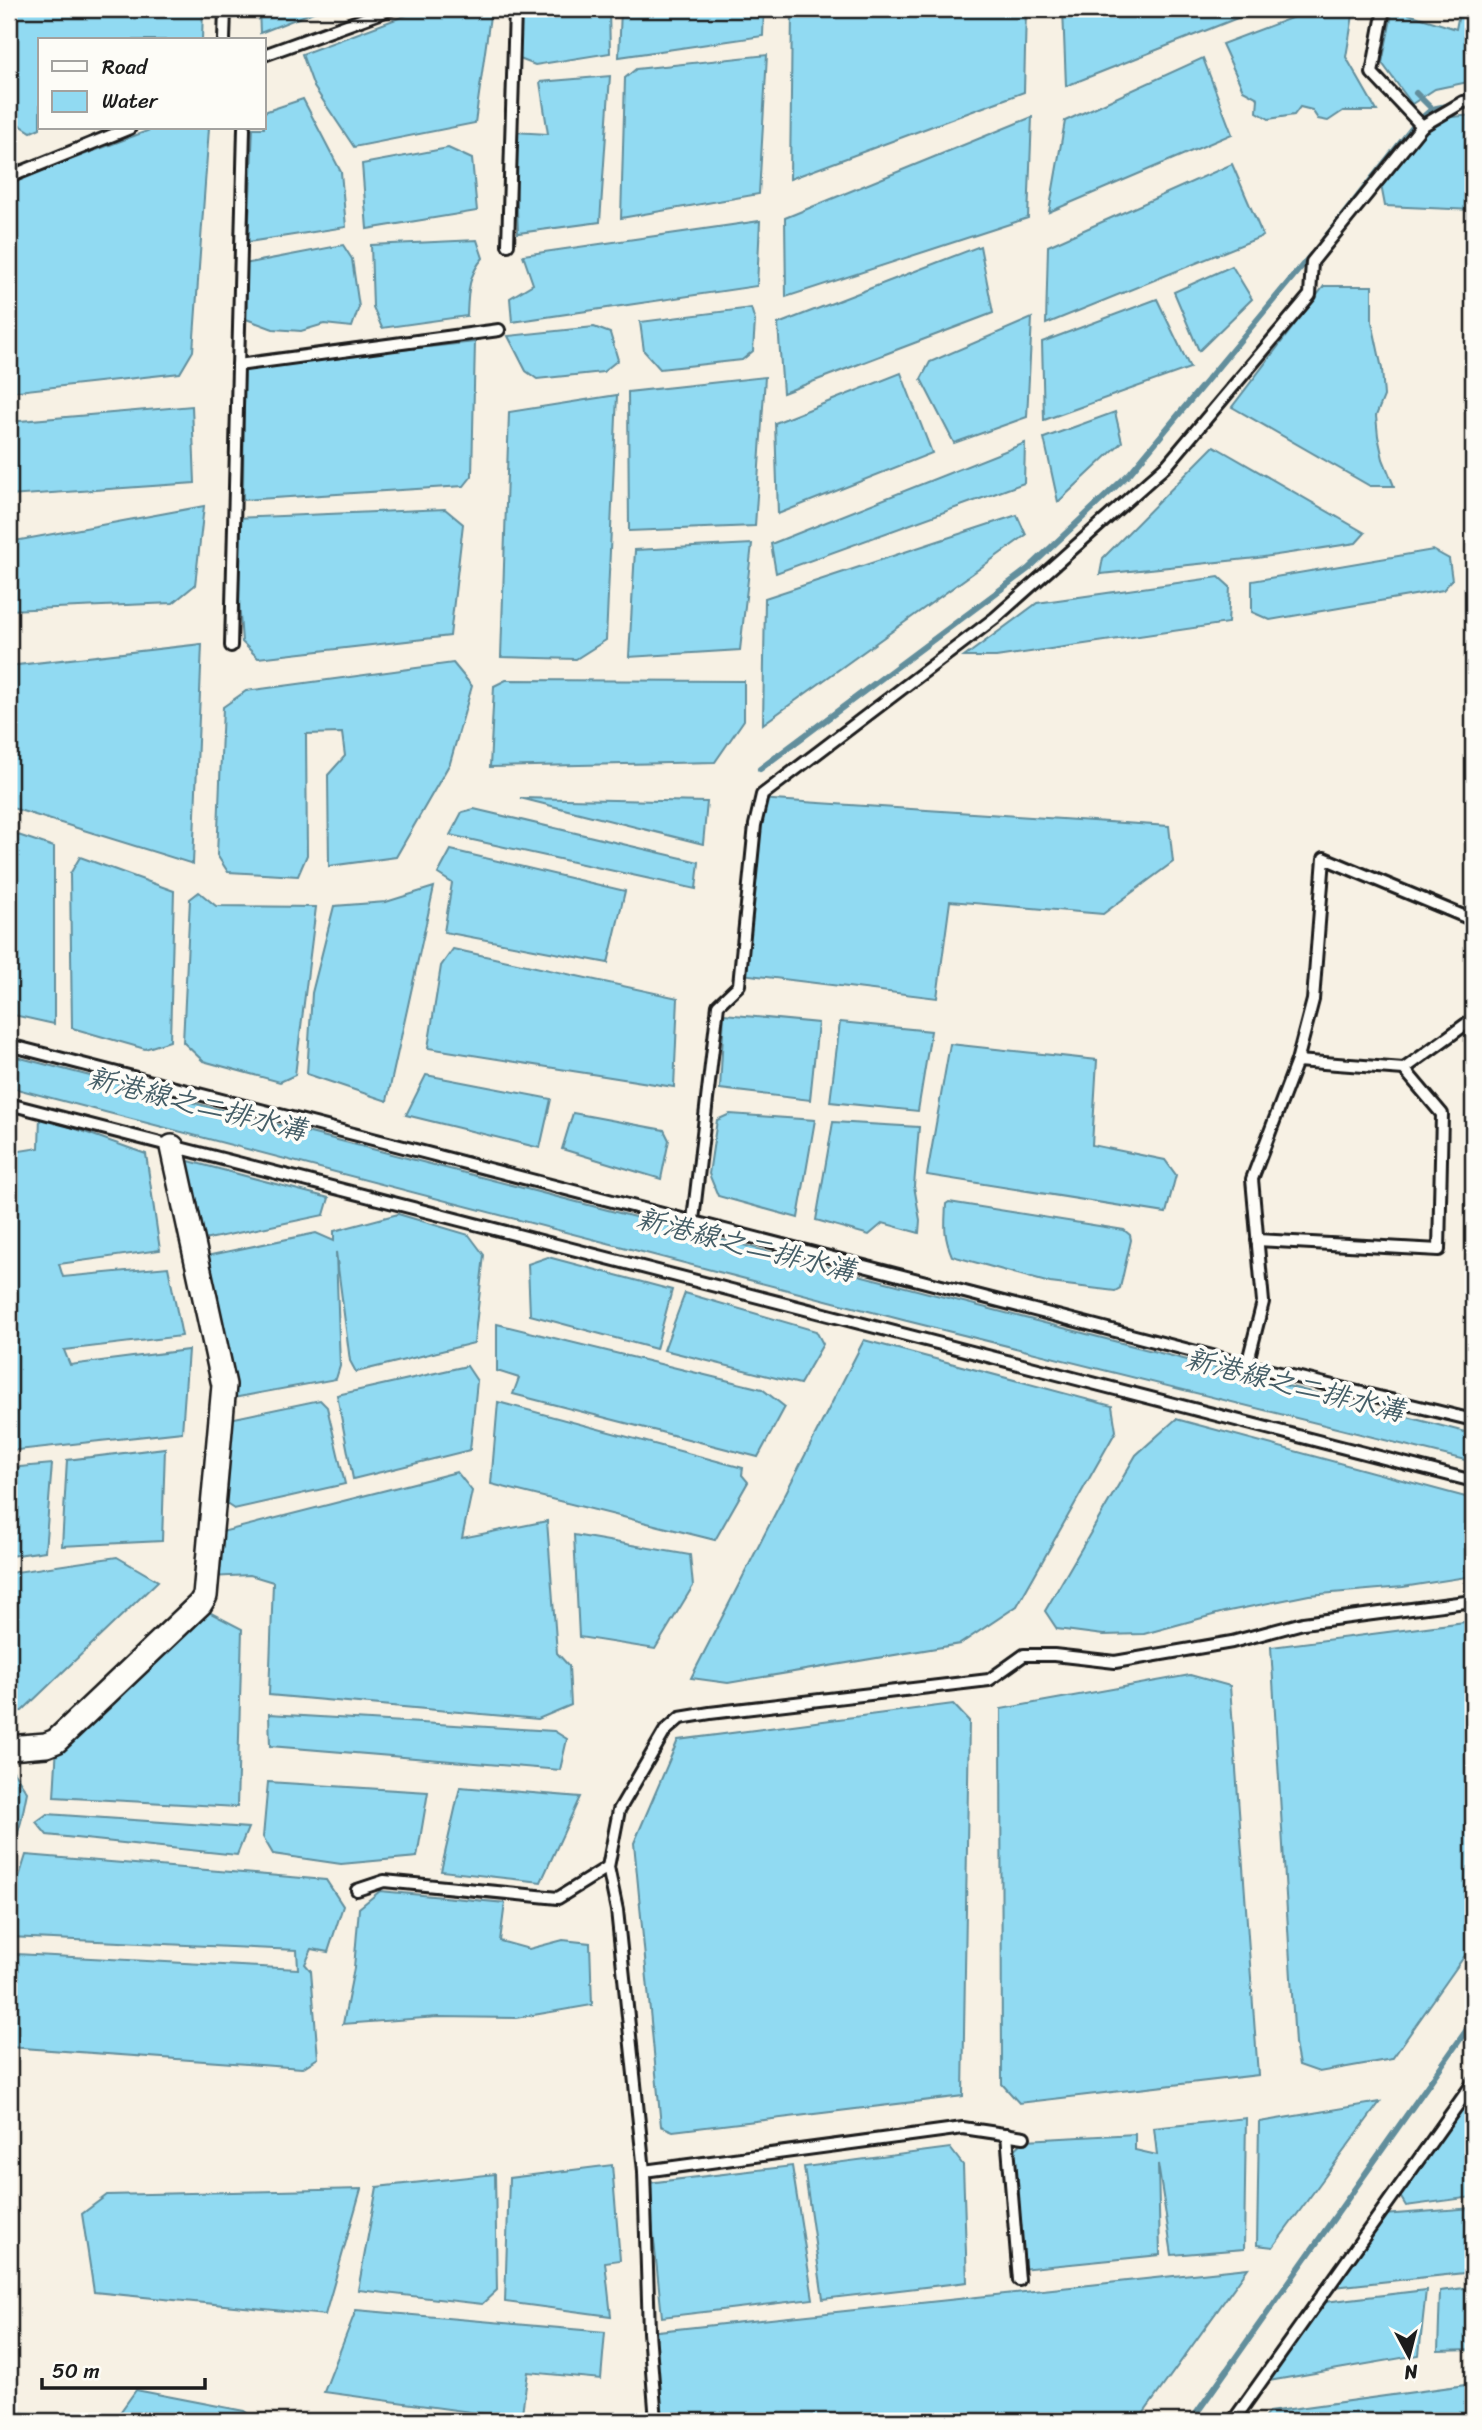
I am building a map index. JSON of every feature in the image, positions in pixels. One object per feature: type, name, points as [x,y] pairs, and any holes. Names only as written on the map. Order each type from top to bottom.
[{"type":"street","points":[[9,1748],[46,1745],[57,1741],[200,1604],[205,1595],[223,1385],[172,1147]]},
{"type":"lane","points":[[224,38],[225,9]]},
{"type":"lane","points":[[266,54],[391,9]]},
{"type":"lane","points":[[508,244],[515,9]]},
{"type":"lane","points":[[1384,9],[1372,73],[1422,127]]},
{"type":"lane","points":[[693,1220],[718,1005],[739,985],[755,825],[762,795],[995,618],[1168,464],[1310,295],[1312,262],[1422,127],[1463,102],[1473,101]]},
{"type":"lane","points":[[9,177],[125,130]]},
{"type":"lane","points":[[230,646],[244,130]]},
{"type":"lane","points":[[238,365],[499,330]]},
{"type":"lane","points":[[1247,1365],[1263,1302],[1252,1179],[1297,1061],[1313,1000],[1324,859],[1473,920]]},
{"type":"lane","points":[[1297,1061],[1404,1069],[1473,1019]]},
{"type":"lane","points":[[9,1045],[1247,1365],[1473,1420]]},
{"type":"lane","points":[[1257,1241],[1439,1250],[1441,1114],[1404,1069]]},
{"type":"lane","points":[[9,1104],[1473,1481]]},
{"type":"lane","points":[[656,2421],[649,2332],[644,2171],[617,1910],[608,1867],[619,1810],[665,1731],[680,1718],[989,1680],[1024,1655],[1054,1655],[1115,1662],[1232,1642],[1303,1623],[1473,1601]]},
{"type":"lane","points":[[357,1890],[384,1881],[558,1898],[608,1867]]},
{"type":"lane","points":[[1233,2421],[1473,2082]]},
{"type":"lane","points":[[644,2171],[963,2129],[1024,2137]]},
{"type":"lane","points":[[1007,2134],[1019,2280]]},
{"type":"water","points":[[9,9],[203,9],[202,38],[38,38],[38,129],[31,132],[9,118]]},
{"type":"water","points":[[259,9],[321,9],[260,33]]},
{"type":"water","points":[[423,9],[491,9],[475,123],[354,147],[314,87],[302,54]]},
{"type":"water","points":[[517,9],[609,9],[610,53],[535,65],[517,58]]},
{"type":"water","points":[[621,9],[764,9],[763,36],[619,57]]},
{"type":"water","points":[[792,9],[1026,9],[1024,92],[790,179]]},
{"type":"water","points":[[1063,9],[1260,9],[1066,86]]},
{"type":"water","points":[[1315,9],[1354,9],[1346,57],[1377,111],[1343,111],[1328,121],[1318,119],[1312,110],[1300,107],[1294,115],[1269,119],[1257,112],[1258,98],[1243,90],[1222,44]]},
{"type":"water","points":[[1393,9],[1456,29],[1460,9],[1473,9],[1473,81],[1435,89],[1412,104],[1382,63]]},
{"type":"water","points":[[767,55],[759,194],[621,218],[625,78],[636,69]]},
{"type":"water","points":[[1203,58],[1232,134],[1049,212],[1065,121]]},
{"type":"water","points":[[610,76],[600,222],[518,233],[514,132],[548,134],[540,82]]},
{"type":"water","points":[[303,99],[341,172],[346,227],[248,242],[253,130],[266,130],[266,111]]},
{"type":"water","points":[[1473,115],[1473,210],[1385,206],[1381,185],[1400,156],[1441,118]]},
{"type":"water","points":[[1032,117],[1028,218],[786,297],[785,218]]},
{"type":"water","points":[[150,130],[209,130],[193,351],[180,373],[9,392],[9,183]]},
{"type":"water","points":[[448,148],[472,159],[477,211],[367,229],[362,164]]},
{"type":"water","points":[[1232,164],[1263,236],[1046,324],[1048,246]]},
{"type":"water","points":[[760,221],[757,286],[512,322],[510,298],[533,284],[523,255]]},
{"type":"water","points":[[477,240],[483,258],[472,278],[467,316],[382,328],[373,307],[371,245]]},
{"type":"water","points":[[343,245],[352,259],[359,307],[352,327],[324,324],[301,331],[273,329],[246,319],[244,264]]},
{"type":"water","points":[[980,246],[993,313],[783,393],[778,324]]},
{"type":"water","points":[[1232,266],[1252,299],[1199,351],[1174,292]]},
{"type":"water","points":[[1324,286],[1372,286],[1372,322],[1382,369],[1384,396],[1376,416],[1378,436],[1383,459],[1394,486],[1370,486],[1232,407]]},
{"type":"water","points":[[1157,299],[1190,368],[1044,420],[1042,342]]},
{"type":"water","points":[[751,308],[755,321],[753,351],[742,360],[660,369],[644,351],[640,322]]},
{"type":"water","points":[[1032,318],[1027,417],[954,443],[921,379],[930,362]]},
{"type":"water","points":[[594,327],[610,333],[618,360],[603,372],[537,379],[526,371],[508,336]]},
{"type":"water","points":[[475,342],[472,476],[464,486],[243,500],[244,367]]},
{"type":"water","points":[[901,373],[932,453],[778,514],[775,423]]},
{"type":"water","points":[[765,377],[755,526],[629,531],[628,392]]},
{"type":"water","points":[[617,395],[606,640],[576,659],[501,657],[509,412]]},
{"type":"water","points":[[192,406],[195,483],[9,496],[9,422]]},
{"type":"water","points":[[1115,412],[1122,442],[1058,502],[1044,438]]},
{"type":"water","points":[[1025,443],[1024,483],[776,573],[771,544]]},
{"type":"water","points":[[1214,446],[1365,533],[1356,543],[1257,558],[1100,574],[1103,558]]},
{"type":"water","points":[[204,506],[195,585],[173,603],[9,610],[9,542]]},
{"type":"water","points":[[445,509],[463,524],[450,636],[258,658],[242,642],[233,518]]},
{"type":"water","points":[[1017,515],[1026,535],[763,724],[765,598]]},
{"type":"water","points":[[752,544],[740,650],[629,657],[635,550]]},
{"type":"water","points":[[1433,550],[1449,559],[1452,580],[1443,590],[1270,620],[1252,612],[1252,581]]},
{"type":"water","points":[[1219,577],[1230,587],[1228,623],[996,657],[964,657],[1037,603]]},
{"type":"water","points":[[202,644],[193,864],[9,807],[9,666]]},
{"type":"water","points":[[453,663],[472,686],[450,763],[396,857],[329,866],[328,775],[345,756],[342,733],[306,734],[307,855],[298,876],[228,872],[217,855],[223,707],[246,691]]},
{"type":"water","points":[[506,680],[744,681],[744,720],[715,762],[490,767],[494,686]]},
{"type":"water","points":[[520,798],[707,802],[703,844]]},
{"type":"water","points":[[758,799],[1169,826],[1173,862],[1103,914],[950,901],[937,998],[741,974]]},
{"type":"water","points":[[474,809],[699,862],[696,889],[450,835],[462,812]]},
{"type":"water","points":[[9,832],[54,847],[54,1024],[9,1014]]},
{"type":"water","points":[[451,850],[625,891],[608,963],[444,932],[452,883],[438,874]]},
{"type":"water","points":[[80,857],[174,891],[170,1041],[145,1049],[72,1028],[70,874]]},
{"type":"water","points":[[434,887],[387,1101],[307,1074],[312,993],[334,906],[386,902]]},
{"type":"water","points":[[199,892],[216,906],[316,907],[295,1075],[280,1082],[203,1061],[183,1042],[190,899]]},
{"type":"water","points":[[453,949],[678,998],[674,1087],[428,1048],[441,966]]},
{"type":"water","points":[[724,1014],[818,1023],[810,1100],[720,1089]]},
{"type":"water","points":[[840,1022],[931,1031],[918,1111],[830,1102]]},
{"type":"water","points":[[950,1044],[1097,1060],[1092,1145],[1165,1160],[1176,1175],[1166,1213],[927,1175]]},
{"type":"water","points":[[9,1055],[1473,1434],[1473,1462],[903,1320],[9,1087]]},
{"type":"water","points":[[426,1075],[551,1099],[540,1148],[406,1115]]},
{"type":"water","points":[[573,1113],[664,1130],[669,1140],[661,1179],[562,1149]]},
{"type":"water","points":[[730,1114],[815,1120],[798,1218],[718,1196],[709,1174],[717,1120]]},
{"type":"water","points":[[40,1116],[146,1154],[160,1250],[59,1264],[63,1277],[168,1267],[182,1336],[64,1350],[70,1365],[188,1350],[182,1432],[9,1451],[9,1185],[13,1152],[39,1148]]},
{"type":"water","points":[[833,1122],[919,1127],[914,1186],[920,1220],[919,1233],[883,1223],[869,1235],[816,1220]]},
{"type":"water","points":[[185,1160],[329,1198],[324,1215],[194,1242]]},
{"type":"water","points":[[949,1202],[1124,1230],[1131,1240],[1120,1288],[1115,1291],[1050,1283],[952,1256],[945,1230],[946,1204]]},
{"type":"water","points":[[398,1214],[469,1235],[484,1255],[474,1343],[356,1372],[350,1361],[336,1252],[340,1366],[336,1379],[233,1398],[206,1256],[316,1233],[334,1241],[334,1231]]},
{"type":"water","points":[[548,1257],[672,1290],[656,1349],[530,1315],[528,1264]]},
{"type":"water","points":[[685,1293],[816,1331],[823,1344],[800,1384],[664,1350]]},
{"type":"water","points":[[497,1324],[762,1389],[785,1407],[758,1457],[513,1394],[519,1378],[497,1371]]},
{"type":"water","points":[[864,1340],[1112,1406],[1116,1431],[1017,1606],[960,1644],[728,1683],[691,1678]]},
{"type":"water","points":[[467,1366],[477,1381],[470,1450],[353,1479],[337,1395]]},
{"type":"water","points":[[320,1400],[327,1407],[345,1484],[234,1509],[214,1496],[225,1420]]},
{"type":"water","points":[[498,1402],[743,1468],[742,1475],[748,1482],[715,1540],[491,1484]]},
{"type":"water","points":[[1176,1419],[1473,1499],[1473,1576],[1403,1587],[1309,1595],[1224,1612],[1144,1634],[1103,1635],[1057,1629],[1045,1611],[1136,1455]]},
{"type":"water","points":[[165,1448],[162,1541],[62,1546],[67,1460]]},
{"type":"water","points":[[52,1464],[45,1551],[9,1556],[9,1468]]},
{"type":"water","points":[[457,1472],[472,1491],[462,1538],[547,1521],[557,1653],[569,1666],[571,1705],[538,1719],[269,1695],[273,1582],[250,1575],[210,1577],[210,1535]]},
{"type":"water","points":[[574,1535],[690,1555],[693,1586],[655,1649],[579,1637]]},
{"type":"water","points":[[117,1557],[158,1581],[22,1711],[9,1712],[9,1573]]},
{"type":"water","points":[[205,1610],[242,1629],[237,1807],[54,1797],[57,1745]]},
{"type":"water","points":[[1473,1621],[1473,1944],[1392,2059],[1319,2072],[1299,2065],[1295,2044],[1271,1647]]},
{"type":"water","points":[[1190,1675],[1230,1686],[1258,2075],[1019,2103],[1002,2084],[1001,1709]]},
{"type":"water","points":[[953,1704],[969,1721],[963,2096],[673,2131],[661,2126],[634,1843],[678,1740]]},
{"type":"water","points":[[269,1714],[554,1731],[567,1739],[560,1770],[270,1746]]},
{"type":"water","points":[[9,1765],[27,1792],[9,1861]]},
{"type":"water","points":[[268,1782],[428,1792],[417,1857],[341,1864],[273,1854],[263,1837]]},
{"type":"water","points":[[460,1787],[580,1797],[541,1882],[441,1871]]},
{"type":"water","points":[[47,1814],[248,1828],[237,1855],[47,1835],[36,1822]]},
{"type":"water","points":[[26,1855],[326,1880],[343,1906],[328,1952],[312,1949],[305,1964],[311,1971],[318,2058],[302,2068],[9,2047],[9,1957],[16,1954],[298,1969],[297,1950],[9,1937],[9,1909]]},
{"type":"water","points":[[380,1891],[505,1903],[500,1941],[529,1949],[563,1940],[590,1943],[592,2005],[516,2018],[438,2017],[343,2024],[354,1968],[359,1908]]},
{"type":"water","points":[[1473,2093],[1473,2197],[1406,2206],[1397,2191]]},
{"type":"water","points":[[1380,2102],[1273,2247],[1257,2245],[1259,2122]]},
{"type":"water","points":[[1246,2118],[1244,2249],[1172,2255],[1158,2164],[1160,2255],[1021,2269],[1010,2154],[1025,2140],[1135,2134],[1135,2150],[1157,2155],[1154,2128]]},
{"type":"water","points":[[950,2148],[963,2165],[967,2282],[823,2299],[804,2167]]},
{"type":"water","points":[[612,2165],[620,2260],[605,2262],[611,2316],[505,2302],[509,2178]]},
{"type":"water","points":[[792,2166],[813,2299],[662,2317],[648,2183]]},
{"type":"water","points":[[495,2174],[497,2290],[482,2304],[358,2290],[377,2187]]},
{"type":"water","points":[[361,2189],[325,2315],[94,2292],[82,2214],[107,2195]]},
{"type":"water","points":[[1473,2208],[1473,2272],[1334,2287],[1383,2215]]},
{"type":"water","points":[[1248,2268],[1138,2421],[656,2421],[649,2332]]},
{"type":"water","points":[[1473,2287],[1473,2350],[1438,2351],[1440,2291]]},
{"type":"water","points":[[1426,2290],[1419,2355],[1263,2382],[1325,2302]]},
{"type":"water","points":[[356,2310],[605,2332],[601,2379],[528,2372],[521,2419],[324,2392]]},
{"type":"water","points":[[1473,2384],[1473,2421],[1262,2421],[1269,2412]]},
{"type":"water","points":[[136,2390],[244,2411],[258,2421],[118,2421],[119,2414]]},
{"type":"water","points":[[9,2411],[56,2417],[55,2421],[9,2421]]},
{"type":"waterway","points":[[1416,93],[1432,109]]},
{"type":"waterway","points":[[1324,239],[1416,123],[1432,109],[1451,105]]},
{"type":"waterway","points":[[760,769],[1028,569],[1130,473],[1311,255]]},
{"type":"waterway","points":[[1191,2421],[1473,2021]]},
{"type":"water label","name":"新港線之二排水溝","points":[[197,1103]]},
{"type":"water label","name":"新港線之二排水溝","points":[[746,1244]]},
{"type":"water label","name":"新港線之二排水溝","points":[[1295,1384]]}]
